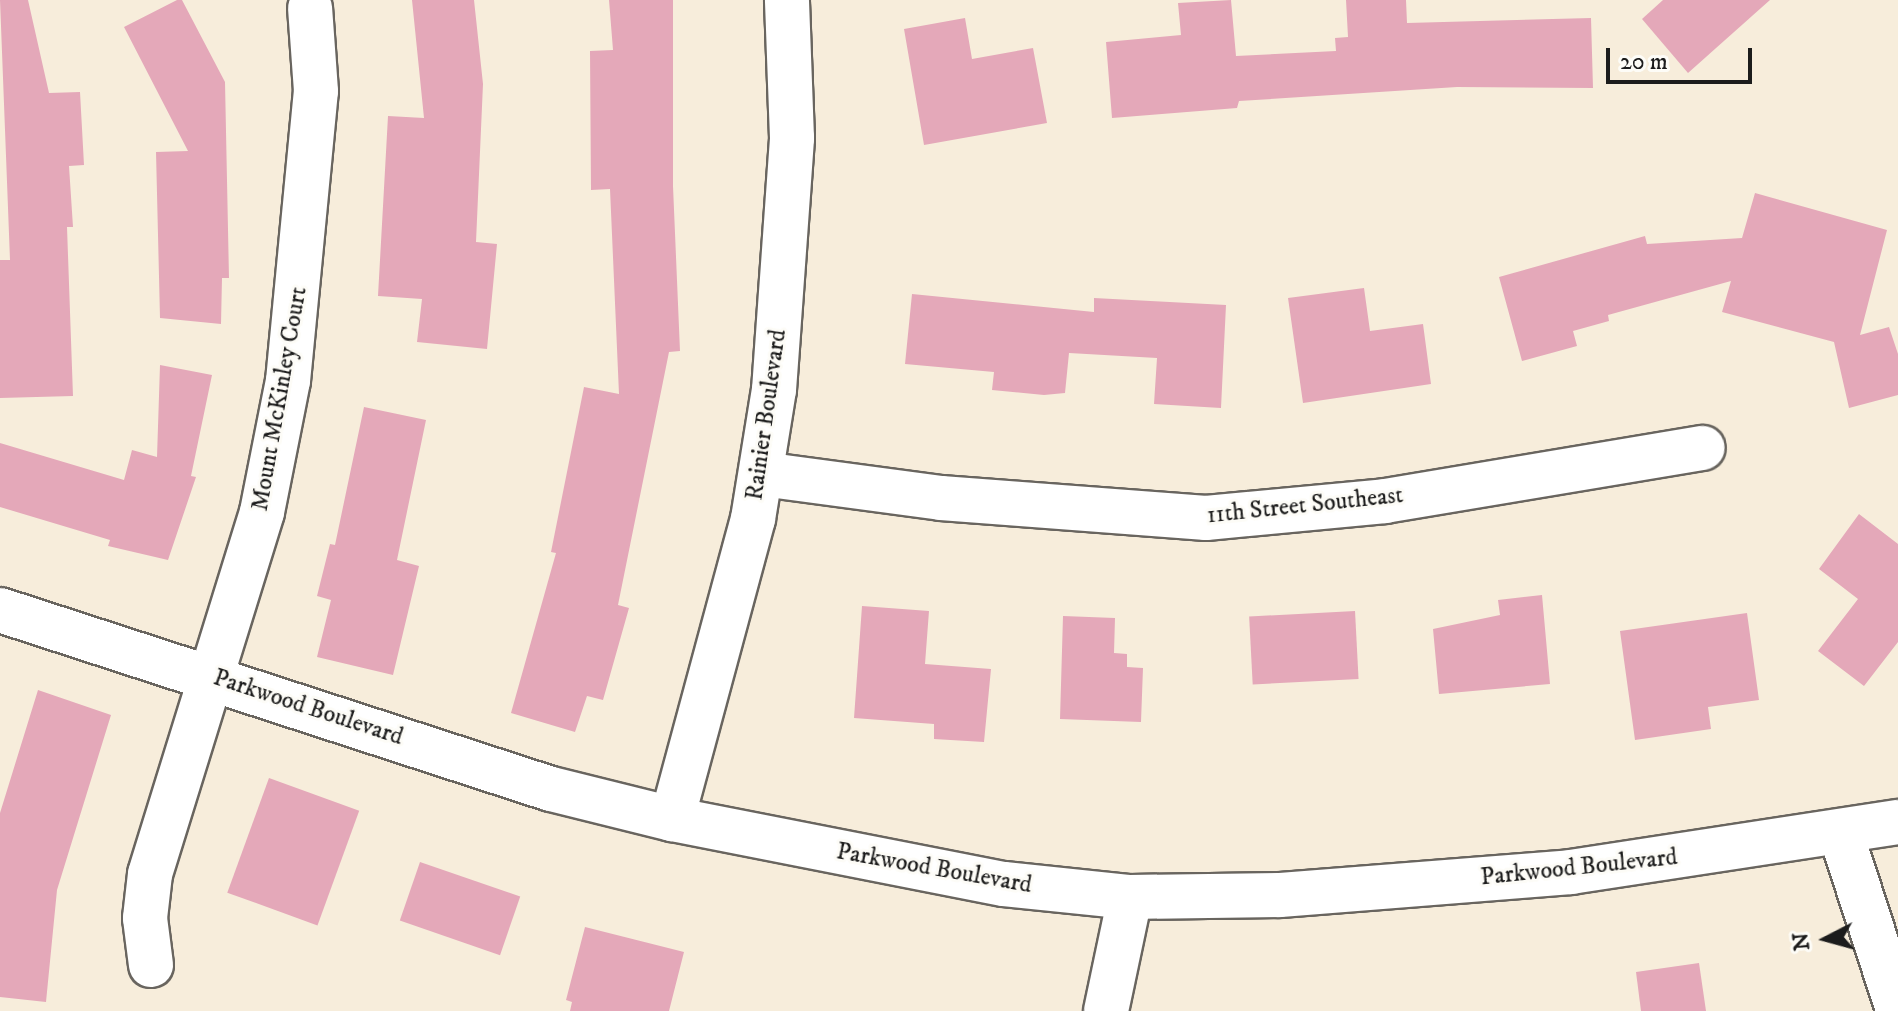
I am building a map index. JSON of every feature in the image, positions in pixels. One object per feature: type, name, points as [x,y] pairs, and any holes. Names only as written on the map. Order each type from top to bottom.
[{"type":"street","name":"Rainier Boulevard","points":[[672,819],[762,474],[790,209],[787,0]]},
{"type":"street","name":"Mount McKinley Court","points":[[151,965],[145,918],[150,874],[262,512],[288,381],[316,91],[310,8]]},
{"type":"street","name":"11th Street Southeast","points":[[762,474],[941,498],[1206,518],[1385,501],[1703,448]]},
{"type":"street","name":"Parkwood Boulevard","points":[[0,610],[212,676],[551,789],[672,819],[990,882],[1130,897],[1280,895],[1571,872],[1841,834],[1898,822]]},
{"type":"street","points":[[1841,834],[1898,1009]]},
{"type":"street","points":[[1106,1011],[1130,897]]},
{"type":"building","points":[[0,0],[28,0],[49,93],[80,92],[84,165],[69,166],[73,227],[67,227],[73,396],[0,398],[0,260],[10,260]]},
{"type":"building","points":[[182,0],[225,82],[229,278],[222,278],[221,324],[160,318],[156,152],[188,151],[124,27]]},
{"type":"building","points":[[412,0],[474,0],[483,84],[476,242],[497,244],[487,349],[417,342],[422,299],[378,296],[388,116],[424,118]]},
{"type":"building","points":[[609,0],[673,0],[673,186],[680,351],[669,352],[618,605],[629,608],[603,700],[587,696],[575,732],[511,713],[556,553],[551,552],[584,387],[619,394],[610,189],[591,190],[590,51],[613,50]]},
{"type":"building","points":[[1231,0],[1236,56],[1336,51],[1335,38],[1348,37],[1346,0],[1406,0],[1407,23],[1591,18],[1593,88],[1457,87],[1239,101],[1237,108],[1112,118],[1106,42],[1181,35],[1178,3]]},
{"type":"building","points":[[1663,0],[1770,0],[1688,73],[1642,19]]},
{"type":"building","points":[[965,18],[972,59],[1033,48],[1047,123],[924,145],[904,29]]},
{"type":"building","points":[[1755,193],[1887,230],[1860,335],[1889,327],[1898,354],[1898,395],[1849,408],[1834,342],[1722,312],[1731,281],[1608,315],[1609,321],[1573,331],[1577,346],[1522,361],[1499,277],[1645,236],[1647,244],[1742,238]]},
{"type":"building","points":[[1364,288],[1370,331],[1423,324],[1431,384],[1303,403],[1288,298]]},
{"type":"building","points":[[912,294],[1094,312],[1094,298],[1226,305],[1221,408],[1154,404],[1157,358],[1069,353],[1065,393],[1044,395],[992,390],[994,372],[905,364]]},
{"type":"building","points":[[160,365],[212,375],[191,476],[196,477],[168,560],[108,546],[110,540],[0,507],[0,443],[124,480],[132,450],[157,457]]},
{"type":"building","points":[[364,407],[426,420],[397,560],[419,566],[393,675],[317,657],[331,600],[317,596],[330,544],[335,545]]},
{"type":"building","points":[[1859,514],[1898,544],[1898,642],[1864,686],[1818,651],[1858,599],[1819,569]]},
{"type":"building","points":[[1542,595],[1550,684],[1439,694],[1433,629],[1500,615],[1498,600]]},
{"type":"building","points":[[862,606],[929,611],[925,664],[991,669],[984,742],[934,739],[934,724],[854,718]]},
{"type":"building","points":[[1355,611],[1359,679],[1253,684],[1249,617]]},
{"type":"building","points":[[1747,613],[1759,700],[1708,707],[1711,729],[1635,740],[1620,631]]},
{"type":"building","points":[[1063,616],[1115,618],[1114,653],[1127,654],[1127,667],[1143,668],[1141,722],[1060,719]]},
{"type":"building","points":[[38,690],[111,715],[57,890],[46,1002],[0,997],[0,813]]},
{"type":"building","points":[[269,778],[359,811],[317,925],[227,893]]},
{"type":"building","points":[[420,862],[520,897],[500,955],[400,921]]},
{"type":"building","points":[[585,927],[684,952],[669,1011],[570,1011],[572,1002],[566,1000]]},
{"type":"building","points":[[1699,963],[1706,1011],[1641,1011],[1636,972]]}]
